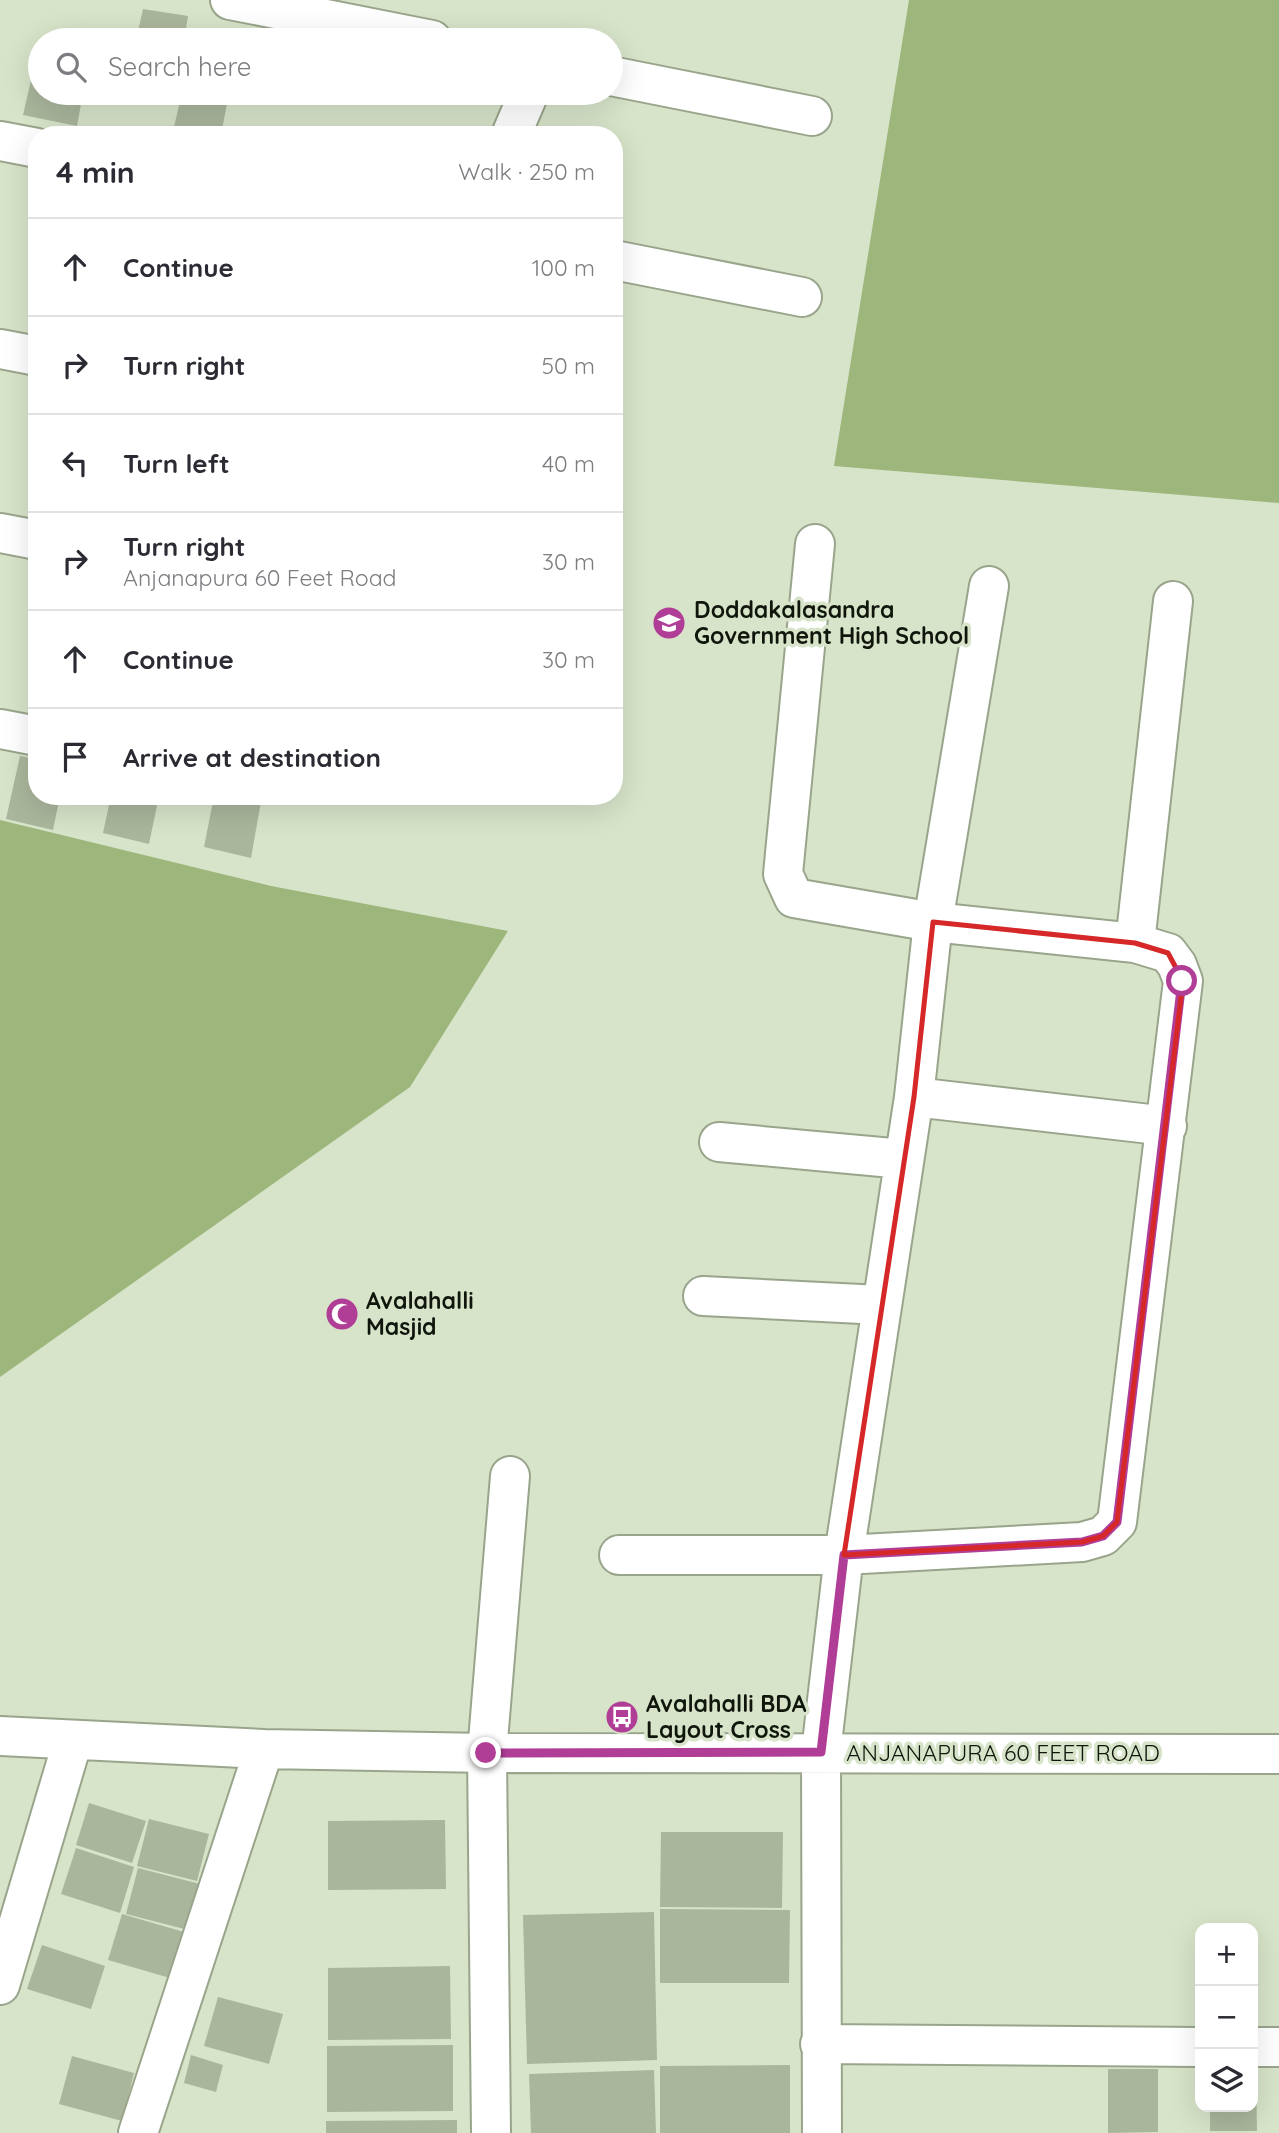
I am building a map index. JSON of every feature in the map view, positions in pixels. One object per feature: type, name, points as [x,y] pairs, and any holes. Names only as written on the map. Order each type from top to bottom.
[{"type":"street","points":[[230,0],[371,28]]},
{"type":"street","points":[[623,78],[812,116]]},
{"type":"street","points":[[515,126],[525,105]]},
{"type":"street","points":[[0,141],[28,146]]},
{"type":"street","points":[[623,263],[802,297]]},
{"type":"street","points":[[0,349],[28,354]]},
{"type":"street","points":[[0,533],[28,538]]},
{"type":"street","points":[[619,1556],[844,1555],[1082,1542],[1103,1536],[1117,1522],[1167,1125],[1182,981],[1177,965],[1168,953],[1135,943],[933,922],[794,898],[783,874],[815,544]]},
{"type":"street","points":[[822,2133],[821,1752],[844,1555],[914,1097],[933,922],[989,586]]},
{"type":"street","points":[[1135,943],[1173,601]]},
{"type":"street","points":[[0,729],[28,734]]},
{"type":"street","points":[[914,1097],[1167,1125]]},
{"type":"street","points":[[719,1142],[903,1159]]},
{"type":"street","points":[[703,1296],[881,1305]]},
{"type":"street","points":[[491,2133],[486,1753],[510,1476]]},
{"type":"street","name":"ANJANAPURA 60 FEET ROAD","points":[[0,1736],[264,1749],[486,1753],[1279,1754]]},
{"type":"street","points":[[0,1985],[73,1740]]},
{"type":"street","points":[[138,2133],[264,1749]]},
{"type":"street","points":[[820,2044],[1195,2047]]},
{"type":"street","points":[[1258,2047],[1279,2048]]},
{"type":"highlighted area","points":[[933,922],[1135,943],[1168,953],[1183,981],[1117,1522],[1103,1536],[1082,1542],[844,1555],[914,1097]]},
{"type":"green space","points":[[909,0],[1279,0],[1279,503],[834,466]]},
{"type":"green space","points":[[0,820],[271,886],[508,931],[410,1087],[0,1377]]},
{"type":"building","points":[[143,9],[188,16],[186,28],[139,28]]},
{"type":"building","points":[[28,93],[28,105],[81,105],[77,126],[23,115]]},
{"type":"building","points":[[179,105],[227,105],[223,126],[174,126]]},
{"type":"building","points":[[20,756],[28,757],[28,805],[58,805],[53,830],[6,819]]},
{"type":"building","points":[[109,805],[157,805],[149,844],[103,833]]},
{"type":"building","points":[[212,805],[260,805],[251,858],[204,847]]},
{"type":"building","points":[[89,1803],[146,1821],[132,1863],[76,1845]]},
{"type":"building","points":[[149,1819],[209,1834],[197,1881],[137,1866]]},
{"type":"building","points":[[445,1820],[446,1889],[328,1890],[328,1821]]},
{"type":"building","points":[[661,1832],[783,1832],[782,1908],[660,1907]]},
{"type":"building","points":[[76,1848],[134,1867],[120,1913],[61,1894]]},
{"type":"building","points":[[138,1868],[200,1884],[188,1930],[126,1914]]},
{"type":"building","points":[[660,1909],[790,1910],[789,1983],[660,1983]]},
{"type":"building","points":[[654,1912],[657,2060],[527,2064],[523,1915]]},
{"type":"building","points":[[122,1914],[184,1932],[170,1978],[108,1960]]},
{"type":"building","points":[[42,1945],[105,1966],[91,2009],[27,1989]]},
{"type":"building","points":[[450,1966],[451,2039],[328,2040],[328,1968]]},
{"type":"building","points":[[218,1997],[283,2014],[269,2064],[204,2046]]},
{"type":"building","points":[[453,2045],[453,2111],[327,2112],[327,2046]]},
{"type":"building","points":[[191,2055],[223,2065],[216,2092],[184,2083]]},
{"type":"building","points":[[72,2056],[134,2073],[122,2121],[59,2104]]},
{"type":"building","points":[[790,2065],[790,2133],[660,2133],[660,2066]]},
{"type":"building","points":[[1108,2069],[1158,2069],[1158,2132],[1108,2133]]},
{"type":"building","points":[[654,2070],[656,2133],[531,2133],[529,2074]]},
{"type":"building","points":[[1210,2112],[1257,2112],[1257,2131],[1210,2131]]},
{"type":"building","points":[[457,2120],[457,2133],[326,2133],[326,2121]]},
{"type":"place","name":"Doddakalasandra Government High School","points":[[669,623]]},
{"type":"place","name":"Avalahalli Masjid","points":[[342,1314]]},
{"type":"place","name":"Avalahalli BDA Layout Cross","points":[[622,1717]]},
{"type":"route","points":[[486,1753],[821,1752],[844,1555],[1082,1542],[1103,1536],[1117,1522],[1167,1125],[1182,981]]}]
